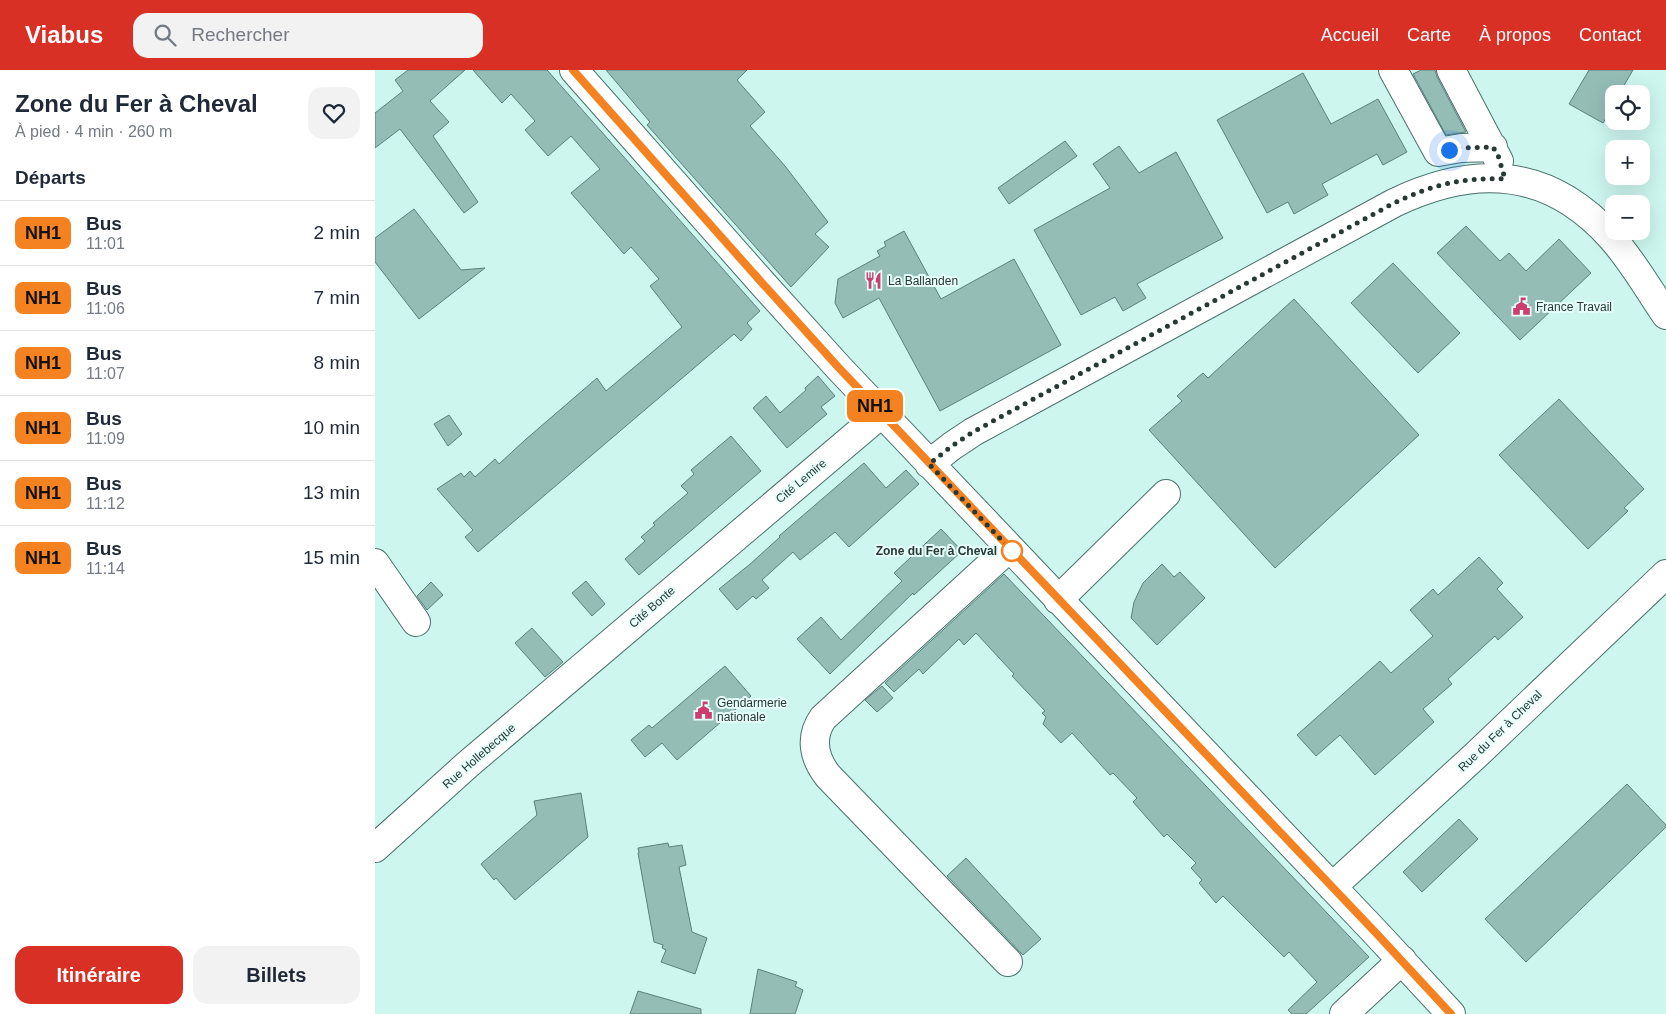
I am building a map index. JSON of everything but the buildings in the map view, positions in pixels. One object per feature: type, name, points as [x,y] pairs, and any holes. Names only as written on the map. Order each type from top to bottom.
[{"type":"street","points":[[573,70],[756,277],[929,464],[1402,960],[1451,1014]]},
{"type":"street","points":[[1393,70],[1438,152],[1461,148],[1493,147]]},
{"type":"street","points":[[1451,70],[1498,155],[1505,179]]},
{"type":"street","points":[[929,464],[973,432],[1394,203],[1424,190],[1458,180],[1480,178],[1505,179],[1536,185],[1565,198],[1589,216],[1613,238],[1666,315]]},
{"type":"street","name":"Cité Lemire","points":[[720,549],[882,413]]},
{"type":"street","points":[[1058,600],[1166,494]]},
{"type":"street","points":[[1008,962],[828,776],[817,759],[815,742],[818,725],[823,718],[1009,548]]},
{"type":"street","name":"Cité Bonte","points":[[585,665],[720,549]]},
{"type":"street","points":[[375,563],[416,622]]},
{"type":"street","name":"Rue du Fer à Cheval","points":[[1332,887],[1475,756],[1666,574]]},
{"type":"street","name":"Rue Hollebecque","points":[[376,845],[585,665]]},
{"type":"street","points":[[1344,1014],[1402,960]]},
{"type":"bus line","name":"NH1","points":[[573,70],[839,368],[1451,1014]]},
{"type":"place","name":"La Ballanden","points":[[874,281]]},
{"type":"place","name":"France Travail","points":[[1522,307]]},
{"type":"place","name":"Zone du Fer à Cheval","points":[[1012,551]]},
{"type":"place","name":"Gendarmerie nationale","points":[[703,710]]},
{"type":"route","points":[[1012,551],[929,464],[973,432],[1408,196],[1458,180],[1505,179],[1498,155],[1493,147],[1449,150]]}]
